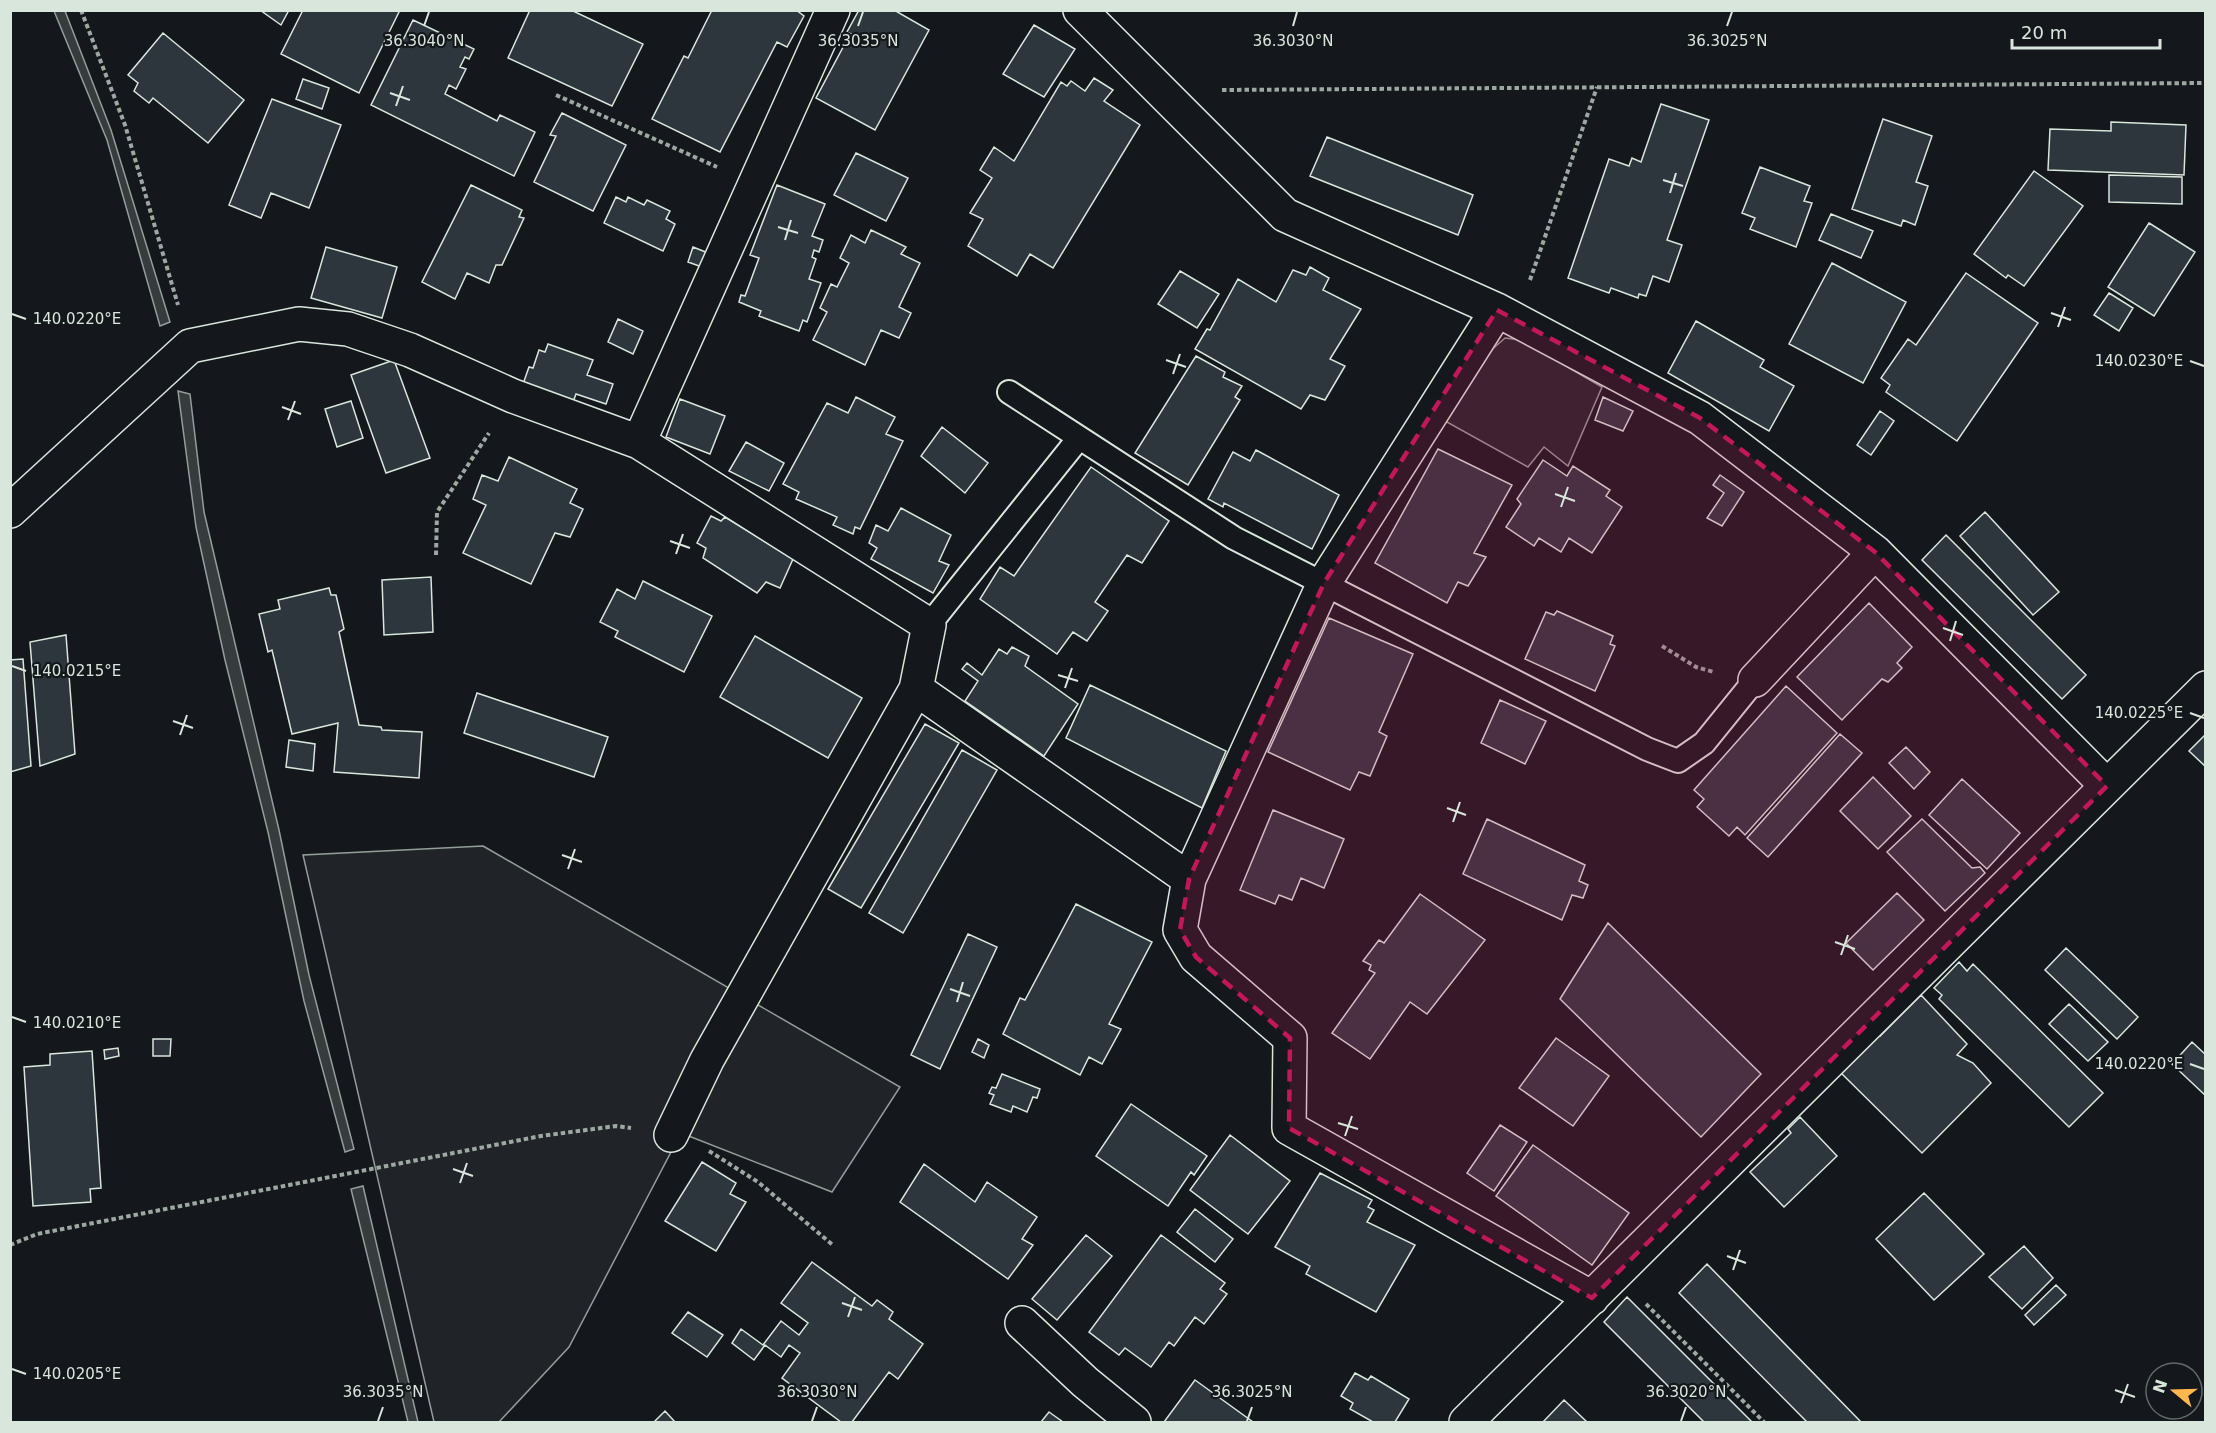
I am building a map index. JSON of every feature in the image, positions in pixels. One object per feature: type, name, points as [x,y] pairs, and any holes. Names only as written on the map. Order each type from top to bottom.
[{"type":"street","points":[[639,442],[833,10]]},
{"type":"street","points":[[1080,10],[1285,215],[1507,315],[1700,418],[1875,552],[2107,786]]},
{"type":"street","points":[[1507,315],[1324,583],[1189,879],[1180,930],[1196,957],[1290,1038],[1289,1128],[1592,1298]]},
{"type":"street","points":[[10,511],[190,346],[299,324],[348,329],[410,350],[513,396],[639,442],[929,625],[916,689],[706,1060],[671,1135]]},
{"type":"street","points":[[1755,680],[1875,552]]},
{"type":"street","points":[[1466,1422],[2205,688]]},
{"type":"street","points":[[916,689],[1189,879]]},
{"type":"street","points":[[1022,1323],[1085,1382],[1134,1422]]},
{"type":"lane","points":[[1009,392],[1234,538],[1647,748],[1678,761],[1704,743],[1755,680]]},
{"type":"lane","points":[[929,625],[1079,438]]},
{"type":"path","points":[[81,10],[125,125],[190,346]]},
{"type":"path","points":[[1162,90],[2205,83]]},
{"type":"path","points":[[1507,315],[1596,87]]},
{"type":"path","points":[[556,95],[755,185]]},
{"type":"path","points":[[436,555],[437,512],[513,396]]},
{"type":"path","points":[[1662,646],[1696,667],[1755,680]]},
{"type":"path","points":[[10,1245],[37,1234],[541,1136],[616,1126],[663,1131],[708,1150],[758,1182],[834,1246]]},
{"type":"path","points":[[1616,1274],[1764,1422]]},
{"type":"highlighted area","points":[[1497,310],[1700,418],[1875,552],[2107,786],[1592,1298],[1289,1128],[1290,1038],[1196,957],[1180,930],[1189,879],[1324,583]]},
{"type":"shaded area","points":[[54,11],[65,11],[111,130],[170,322],[160,326],[107,140]]},
{"type":"shaded area","points":[[1505,338],[1521,340],[1602,387],[1568,466],[1544,447],[1528,467],[1445,421],[1488,353]]},
{"type":"shaded area","points":[[178,391],[190,394],[204,512],[279,830],[309,975],[354,1149],[345,1152],[304,1001],[268,832],[225,660],[196,527]]},
{"type":"shaded area","points":[[483,846],[900,1087],[832,1192],[681,1133],[569,1347],[499,1422],[434,1422],[303,855]]},
{"type":"shaded area","points":[[363,1186],[418,1422],[408,1422],[351,1189]]},
{"type":"building","points":[[260,10],[289,10],[281,25]]},
{"type":"building","points":[[303,10],[400,10],[359,93],[281,54]]},
{"type":"building","points":[[530,10],[571,10],[643,44],[612,106],[508,58]]},
{"type":"building","points":[[712,10],[796,10],[804,16],[787,47],[777,42],[720,152],[652,119],[684,56],[688,58]]},
{"type":"building","points":[[859,10],[894,10],[929,30],[875,130],[816,98],[848,38],[852,40],[855,36],[847,32]]},
{"type":"building","points":[[413,20],[474,49],[469,59],[465,57],[460,67],[466,69],[456,89],[449,85],[445,94],[497,121],[500,115],[535,132],[514,176],[371,105]]},
{"type":"building","points":[[1034,25],[1075,49],[1044,97],[1003,74]]},
{"type":"building","points":[[163,33],[244,100],[208,143],[153,98],[149,103],[134,91],[138,83],[128,75]]},
{"type":"building","points":[[1094,78],[1113,90],[1104,101],[1140,125],[1053,268],[1030,254],[1017,276],[968,246],[983,219],[970,213],[992,178],[980,170],[994,147],[1014,161],[1061,82],[1067,86],[1071,81],[1085,91]]},
{"type":"building","points":[[303,79],[329,88],[322,109],[296,99]]},
{"type":"building","points":[[272,99],[341,125],[309,208],[271,193],[261,218],[229,205]]},
{"type":"building","points":[[1661,104],[1709,120],[1667,240],[1682,245],[1669,282],[1653,276],[1646,296],[1639,294],[1638,298],[1611,288],[1609,293],[1568,278],[1609,159],[1629,166],[1632,158],[1641,162]]},
{"type":"building","points":[[562,113],[626,145],[593,211],[534,182],[556,136],[550,135]]},
{"type":"building","points":[[1883,119],[1932,136],[1916,182],[1928,186],[1915,225],[1903,220],[1901,226],[1852,209]]},
{"type":"building","points":[[2111,122],[2186,125],[2184,175],[2048,170],[2050,129],[2111,131]]},
{"type":"building","points":[[1327,137],[1473,195],[1458,235],[1310,176]]},
{"type":"building","points":[[856,153],[908,178],[886,221],[834,195]]},
{"type":"building","points":[[1760,167],[1810,186],[1804,201],[1812,203],[1796,247],[1750,229],[1755,218],[1742,213]]},
{"type":"building","points":[[2034,171],[2083,206],[2024,286],[2008,275],[2006,278],[1974,254]]},
{"type":"building","points":[[2109,175],[2182,177],[2182,204],[2109,202]]},
{"type":"building","points":[[471,185],[522,210],[519,217],[524,218],[502,265],[496,265],[489,283],[467,273],[455,299],[422,282]]},
{"type":"building","points":[[777,185],[825,204],[812,236],[823,240],[819,252],[814,250],[812,257],[816,259],[809,279],[821,283],[807,322],[803,320],[799,331],[759,316],[761,311],[739,302],[741,295],[745,296],[759,258],[750,255]]},
{"type":"building","points":[[616,197],[626,202],[628,197],[644,205],[647,200],[670,211],[666,219],[675,224],[663,251],[604,223]]},
{"type":"building","points":[[1831,214],[1873,231],[1861,258],[1819,240]]},
{"type":"building","points":[[2149,223],[2195,252],[2154,316],[2108,287]]},
{"type":"building","points":[[871,230],[906,247],[901,254],[920,263],[899,307],[911,313],[899,338],[881,330],[865,365],[813,340],[827,312],[820,308],[831,284],[837,287],[849,263],[840,258],[851,235],[865,243]]},
{"type":"building","points":[[326,247],[397,267],[382,318],[311,298]]},
{"type":"building","points":[[693,247],[708,253],[702,267],[688,262]]},
{"type":"building","points":[[1832,263],[1906,302],[1863,383],[1789,344]]},
{"type":"building","points":[[1310,267],[1329,278],[1323,290],[1361,309],[1330,359],[1345,366],[1325,400],[1310,395],[1301,409],[1195,349],[1207,329],[1210,330],[1238,279],[1276,302],[1293,270],[1306,275]]},
{"type":"building","points":[[1180,271],[1219,294],[1197,328],[1158,304]]},
{"type":"building","points":[[1966,273],[2038,323],[1957,441],[1886,392],[1890,385],[1881,378],[1908,339],[1916,345]]},
{"type":"building","points":[[2109,293],[2133,308],[2119,331],[2094,315]]},
{"type":"building","points":[[618,319],[643,331],[633,354],[608,342]]},
{"type":"building","points":[[1696,321],[1764,360],[1760,367],[1794,386],[1769,431],[1668,373]]},
{"type":"building","points":[[548,344],[593,360],[587,375],[613,384],[606,404],[576,394],[573,402],[523,384],[529,367],[533,368],[539,350],[545,352]]},
{"type":"building","points":[[1196,356],[1225,372],[1223,377],[1242,386],[1235,397],[1240,400],[1188,485],[1135,453]]},
{"type":"building","points":[[394,360],[430,458],[386,473],[351,375]]},
{"type":"building","points":[[856,397],[895,417],[886,434],[903,441],[860,529],[855,527],[853,534],[833,525],[837,517],[796,499],[799,492],[783,484],[827,403],[848,413]]},
{"type":"building","points":[[1603,397],[1633,411],[1623,431],[1595,420]]},
{"type":"building","points":[[680,399],[725,416],[710,454],[666,437]]},
{"type":"building","points":[[351,401],[363,438],[337,447],[325,409]]},
{"type":"building","points":[[1880,411],[1894,421],[1871,455],[1857,445]]},
{"type":"building","points":[[942,427],[988,463],[965,493],[921,456]]},
{"type":"building","points":[[746,442],[784,463],[769,491],[729,471]]},
{"type":"building","points":[[1438,449],[1512,485],[1474,553],[1486,557],[1468,586],[1458,582],[1447,603],[1375,563]]},
{"type":"building","points":[[1256,450],[1339,495],[1312,549],[1224,503],[1223,507],[1208,499],[1233,452],[1250,461]]},
{"type":"building","points":[[509,457],[577,489],[570,503],[583,509],[570,537],[555,533],[531,584],[463,553],[486,505],[473,499],[482,475],[498,481]]},
{"type":"building","points":[[1543,460],[1567,476],[1573,466],[1610,490],[1606,496],[1622,507],[1592,553],[1569,538],[1561,552],[1539,538],[1534,546],[1506,527],[1521,504],[1517,499]]},
{"type":"building","points":[[1091,467],[1169,521],[1142,563],[1127,555],[1095,602],[1108,611],[1087,641],[1073,632],[1057,654],[980,599],[1000,567],[1014,576]]},
{"type":"building","points":[[1720,475],[1744,492],[1722,526],[1707,518],[1724,493],[1713,485]]},
{"type":"building","points":[[901,508],[951,535],[939,561],[949,565],[933,593],[871,559],[877,548],[869,543],[876,525],[888,531]]},
{"type":"building","points":[[1985,512],[2059,592],[2033,615],[1960,536]]},
{"type":"building","points":[[711,516],[721,521],[725,517],[793,559],[780,588],[766,582],[757,593],[703,558],[706,548],[697,543]]},
{"type":"building","points":[[1946,535],[2086,675],[2062,699],[1922,560]]},
{"type":"building","points":[[431,577],[433,632],[384,635],[382,580]]},
{"type":"building","points":[[643,581],[712,616],[684,672],[615,637],[618,631],[600,622],[617,589],[635,599]]},
{"type":"building","points":[[329,588],[331,595],[336,595],[344,629],[339,632],[359,725],[381,727],[382,730],[422,732],[419,778],[334,772],[338,723],[292,734],[272,650],[268,652],[259,614],[280,609],[278,600]]},
{"type":"building","points":[[1869,603],[1912,647],[1897,663],[1902,668],[1888,682],[1882,679],[1842,720],[1797,677]]},
{"type":"building","points":[[1557,611],[1613,636],[1610,644],[1615,646],[1595,691],[1525,659],[1546,612],[1554,615]]},
{"type":"building","points":[[1329,618],[1413,654],[1379,732],[1387,736],[1370,776],[1359,772],[1350,790],[1268,752]]},
{"type":"building","points":[[66,635],[75,754],[40,766],[30,642]]},
{"type":"building","points":[[755,636],[862,698],[828,758],[720,697]]},
{"type":"building","points":[[1012,647],[1029,656],[1025,666],[1078,704],[1044,756],[965,701],[978,681],[962,669],[967,663],[982,675],[999,649],[1007,654]]},
{"type":"building","points":[[23,659],[31,766],[10,772],[10,660]]},
{"type":"building","points":[[1090,685],[1226,751],[1202,808],[1066,738]]},
{"type":"building","points":[[1786,686],[1837,733],[1745,835],[1737,827],[1729,836],[1697,807],[1704,799],[1694,790]]},
{"type":"building","points":[[477,693],[608,737],[594,777],[464,733]]},
{"type":"building","points":[[1500,700],[1546,721],[1525,764],[1481,743]]},
{"type":"building","points":[[925,724],[959,743],[861,908],[828,889]]},
{"type":"building","points":[[1840,734],[1862,753],[1768,857],[1747,838]]},
{"type":"building","points":[[2206,734],[2206,767],[2189,751]]},
{"type":"building","points":[[289,740],[315,744],[313,771],[286,767]]},
{"type":"building","points":[[1906,747],[1930,772],[1914,789],[1889,763]]},
{"type":"building","points":[[962,750],[997,770],[903,933],[869,913]]},
{"type":"building","points":[[1873,777],[1911,816],[1878,849],[1840,811]]},
{"type":"building","points":[[1962,779],[2020,833],[1987,869],[1929,815]]},
{"type":"building","points":[[1273,810],[1344,839],[1324,888],[1301,878],[1292,900],[1279,895],[1275,904],[1240,890]]},
{"type":"building","points":[[1487,819],[1585,865],[1579,881],[1588,885],[1583,898],[1572,895],[1562,920],[1463,874]]},
{"type":"building","points":[[1922,819],[1972,868],[1980,867],[1985,873],[1945,911],[1887,852]]},
{"type":"building","points":[[1897,893],[1924,920],[1873,970],[1846,943]]},
{"type":"building","points":[[1420,894],[1485,940],[1427,1014],[1410,1002],[1370,1059],[1332,1033],[1375,973],[1369,970],[1371,965],[1363,961],[1379,940],[1384,943]]},
{"type":"building","points":[[1076,904],[1152,942],[1109,1024],[1121,1029],[1102,1064],[1089,1057],[1080,1075],[1003,1034],[1020,998],[1025,1000]]},
{"type":"building","points":[[1608,923],[1761,1074],[1701,1137],[1560,999]]},
{"type":"building","points":[[968,934],[997,947],[940,1069],[911,1055]]},
{"type":"building","points":[[2066,948],[2138,1017],[2117,1039],[2045,970]]},
{"type":"building","points":[[1959,962],[1967,971],[1973,964],[2103,1093],[2069,1127],[1939,999],[1942,995],[1934,988]]},
{"type":"building","points":[[1921,995],[1967,1044],[1957,1055],[1973,1063],[1991,1083],[1922,1153],[1838,1070],[1875,1034],[1880,1036]]},
{"type":"building","points":[[2069,1004],[2108,1042],[2088,1061],[2049,1024]]},
{"type":"building","points":[[1556,1038],[1609,1076],[1573,1126],[1519,1088]]},
{"type":"building","points":[[153,1039],[171,1039],[170,1056],[153,1056]]},
{"type":"building","points":[[978,1039],[989,1045],[984,1058],[972,1052]]},
{"type":"building","points":[[2192,1042],[2206,1055],[2206,1096],[2172,1064]]},
{"type":"building","points":[[118,1048],[119,1056],[105,1059],[104,1050]]},
{"type":"building","points":[[92,1051],[101,1188],[90,1189],[91,1202],[33,1206],[24,1067],[50,1065],[50,1054]]},
{"type":"building","points":[[1002,1074],[1040,1089],[1037,1098],[1033,1097],[1027,1112],[1013,1106],[1011,1112],[990,1104],[994,1095],[989,1093],[992,1087],[996,1088]]},
{"type":"building","points":[[1131,1104],[1207,1156],[1194,1175],[1191,1172],[1168,1206],[1096,1156]]},
{"type":"building","points":[[1800,1117],[1837,1156],[1784,1207],[1750,1172],[1791,1133],[1788,1129]]},
{"type":"building","points":[[1500,1125],[1527,1142],[1494,1191],[1467,1173]]},
{"type":"building","points":[[1230,1135],[1290,1181],[1248,1234],[1190,1190]]},
{"type":"building","points":[[1533,1145],[1629,1213],[1592,1265],[1496,1196]]},
{"type":"building","points":[[702,1162],[736,1183],[730,1194],[746,1202],[716,1251],[665,1221]]},
{"type":"building","points":[[924,1164],[975,1202],[987,1182],[1037,1217],[1022,1239],[1033,1245],[1008,1279],[900,1202]]},
{"type":"building","points":[[1320,1173],[1372,1200],[1368,1207],[1374,1210],[1367,1222],[1415,1245],[1376,1312],[1306,1274],[1310,1266],[1275,1247]]},
{"type":"building","points":[[1924,1193],[1984,1254],[1934,1300],[1876,1239]]},
{"type":"building","points":[[1195,1209],[1233,1239],[1215,1262],[1177,1232]]},
{"type":"building","points":[[1086,1235],[1112,1256],[1057,1320],[1032,1299]]},
{"type":"building","points":[[1161,1235],[1225,1283],[1220,1289],[1227,1294],[1204,1324],[1195,1317],[1174,1346],[1169,1342],[1151,1367],[1125,1348],[1119,1355],[1089,1332]]},
{"type":"building","points":[[2024,1246],[2053,1278],[2022,1309],[1989,1277]]},
{"type":"building","points":[[812,1262],[872,1306],[877,1300],[893,1312],[889,1319],[923,1344],[898,1379],[889,1372],[852,1422],[841,1422],[782,1378],[800,1353],[789,1345],[781,1357],[765,1345],[754,1360],[732,1343],[741,1329],[763,1345],[781,1321],[799,1335],[808,1323],[781,1303]]},
{"type":"building","points":[[1707,1264],[1861,1422],[1807,1422],[1679,1293]]},
{"type":"building","points":[[2056,1285],[2066,1295],[2034,1325],[2025,1315]]},
{"type":"building","points":[[1627,1297],[1752,1422],[1704,1422],[1604,1322]]},
{"type":"building","points":[[688,1312],[723,1335],[707,1357],[672,1333]]},
{"type":"building","points":[[1355,1373],[1368,1380],[1371,1376],[1409,1399],[1395,1422],[1373,1422],[1350,1409],[1353,1403],[1341,1396]]},
{"type":"building","points":[[1195,1380],[1253,1422],[1164,1422]]},
{"type":"building","points":[[1564,1400],[1587,1422],[1543,1422]]},
{"type":"building","points":[[665,1411],[675,1422],[654,1422]]},
{"type":"building","points":[[1049,1412],[1063,1422],[1041,1422]]}]
